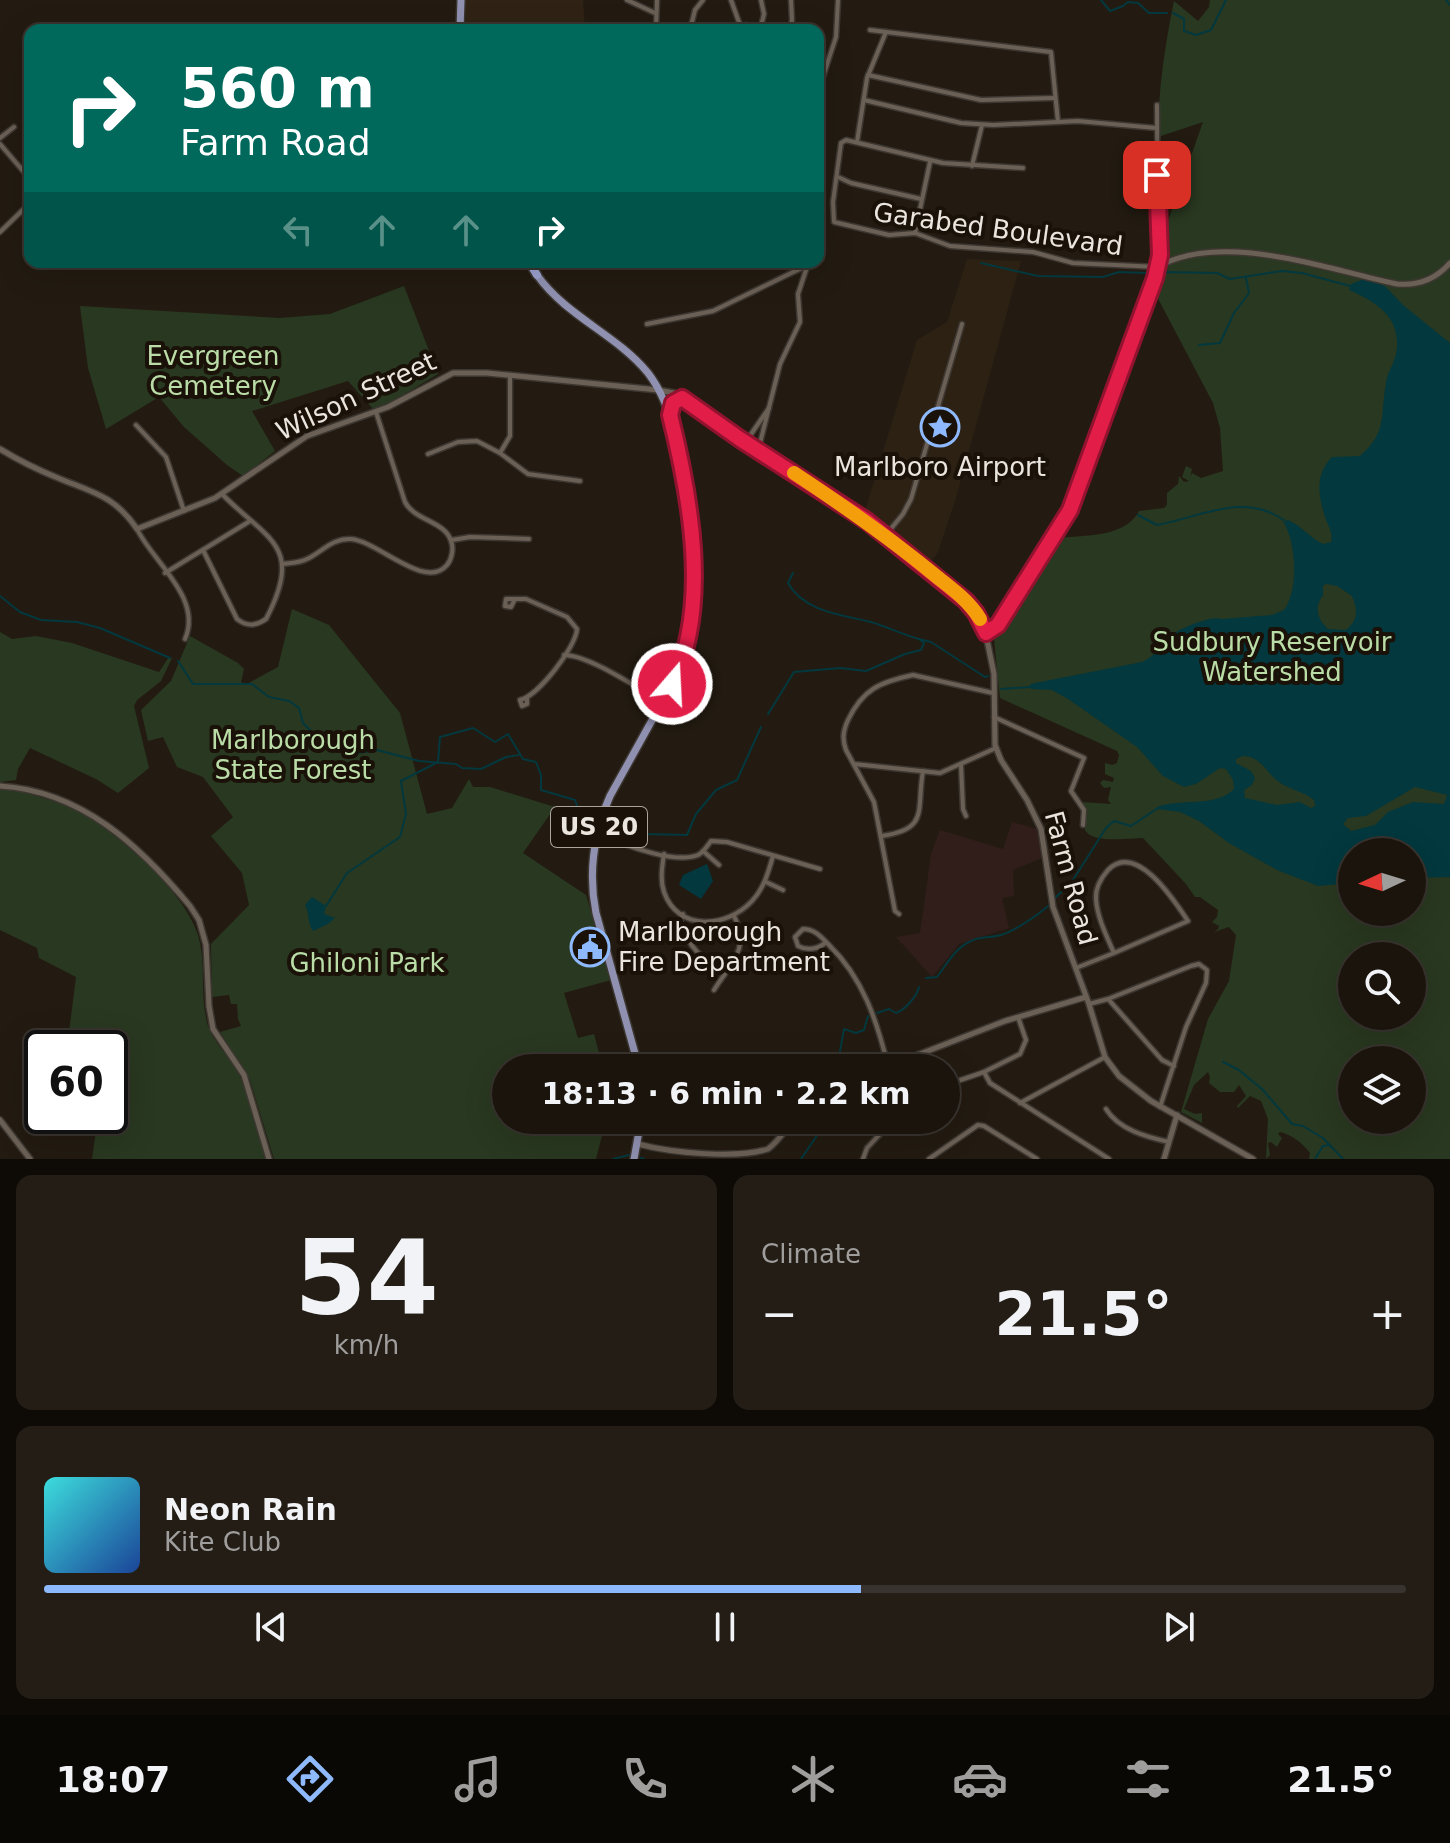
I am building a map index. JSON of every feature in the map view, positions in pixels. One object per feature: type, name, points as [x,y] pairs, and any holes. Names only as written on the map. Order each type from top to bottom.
[{"type":"highway","name":"US 20","points":[[533,268],[537,275]]},
{"type":"highway","name":"US 20","points":[[675,434],[691,512],[693,559],[689,621]]},
{"type":"main road","points":[[460,24],[461,0]]},
{"type":"main road","name":"US 20","points":[[537,275],[564,306],[637,361],[658,390],[675,434]]},
{"type":"main road","name":"US 20","points":[[635,1054],[594,898],[597,834],[614,789],[679,670],[689,621]]},
{"type":"main road","points":[[634,1159],[639,1134]]},
{"type":"street","points":[[627,0],[655,13]]},
{"type":"street","points":[[656,24],[657,0]]},
{"type":"street","points":[[692,24],[695,10],[703,0]]},
{"type":"street","points":[[731,0],[740,24]]},
{"type":"street","points":[[761,0],[762,24]]},
{"type":"street","points":[[791,0],[791,24]]},
{"type":"street","points":[[824,74],[836,37],[838,0]]},
{"type":"street","points":[[870,30],[1051,52],[1058,122]]},
{"type":"street","points":[[857,142],[868,75],[886,32]]},
{"type":"street","points":[[868,75],[981,100],[1054,98]]},
{"type":"street","points":[[864,100],[944,120],[982,125],[1078,121],[1156,128]]},
{"type":"street","points":[[986,633],[1003,618],[1070,510],[1158,267],[1157,105]]},
{"type":"street","points":[[972,166],[982,125]]},
{"type":"street","points":[[14,127],[0,141],[24,171]]},
{"type":"street","points":[[921,199],[840,180],[841,143],[846,140],[857,142],[930,161],[1023,168]]},
{"type":"street","points":[[915,233],[930,161]]},
{"type":"street","name":"Garabed Boulevard","points":[[838,177],[833,202],[834,222],[889,235],[915,233],[950,246],[1033,252],[1073,263],[1158,267]]},
{"type":"street","points":[[0,232],[24,209]]},
{"type":"street","points":[[1158,267],[1168,261],[1191,256],[1255,253],[1405,285],[1428,280],[1450,263]]},
{"type":"street","points":[[647,324],[713,311],[805,268]]},
{"type":"street","points":[[758,451],[785,350],[800,322],[797,302],[807,268]]},
{"type":"street","points":[[885,536],[911,499],[962,324]]},
{"type":"street","name":"Wilson Street","points":[[137,529],[222,494],[300,440],[376,412],[453,373],[510,375],[658,390]]},
{"type":"street","points":[[500,453],[510,436],[510,375]]},
{"type":"street","name":"Farm Road","points":[[658,390],[682,398],[745,443],[841,504],[966,601],[976,613],[986,633],[996,694],[996,748],[1041,829],[1051,899],[1105,1057],[1119,1076],[1160,1107],[1253,1159]]},
{"type":"street","points":[[670,415],[673,403],[682,398]]},
{"type":"street","points":[[745,443],[770,406]]},
{"type":"street","points":[[282,564],[303,561],[333,542],[353,539],[363,541],[417,570],[432,573],[449,563],[451,540],[441,528],[418,517],[407,507],[376,412]]},
{"type":"street","points":[[136,425],[166,457],[184,511]]},
{"type":"street","points":[[428,454],[468,440],[489,446],[528,474],[580,481]]},
{"type":"street","points":[[0,449],[59,478],[103,495],[116,504],[183,596],[190,628],[185,639]]},
{"type":"street","points":[[203,550],[237,619],[243,624],[259,624],[266,619],[277,591],[282,564],[277,545],[222,494]]},
{"type":"street","points":[[165,573],[250,521]]},
{"type":"street","points":[[451,540],[470,537],[529,539]]},
{"type":"street","points":[[514,601],[526,599],[572,621],[577,634],[552,676],[527,698]]},
{"type":"street","points":[[573,645],[575,655]]},
{"type":"street","points":[[564,655],[575,655],[619,675],[663,702]]},
{"type":"street","points":[[899,914],[895,911],[874,802],[843,741],[854,706],[869,690],[913,675],[996,694]]},
{"type":"street","points":[[994,717],[1084,758],[1071,791],[1084,810],[1083,825]]},
{"type":"street","points":[[854,764],[940,773],[996,748]]},
{"type":"street","points":[[961,765],[966,816]]},
{"type":"street","points":[[882,836],[907,831],[917,820],[923,771]]},
{"type":"street","points":[[0,786],[51,795],[99,818],[124,837],[190,906],[199,920],[206,945],[213,1029],[244,1075],[269,1159]]},
{"type":"street","points":[[597,834],[635,849],[688,857],[703,851],[711,841],[716,840],[820,869]]},
{"type":"street","points":[[703,851],[719,865]]},
{"type":"street","points":[[664,854],[663,890],[667,899],[691,919],[710,923],[734,916],[751,903],[766,882],[773,856]]},
{"type":"street","points":[[1076,968],[1114,953],[1188,921],[1156,880],[1137,864],[1114,866],[1100,881],[1096,891],[1098,910],[1114,953]]},
{"type":"street","points":[[766,882],[783,890]]},
{"type":"street","points":[[683,914],[680,922],[689,945],[700,957],[725,973]]},
{"type":"street","points":[[714,990],[742,941],[741,928],[734,916]]},
{"type":"street","points":[[826,942],[821,947],[806,949],[795,942],[798,932],[810,929],[826,942],[845,962],[864,992],[882,1054]]},
{"type":"street","points":[[1089,1004],[1191,966],[1203,966],[1207,970],[1206,983],[1191,1015],[1160,1107]]},
{"type":"street","points":[[920,1054],[1018,1017],[1086,997]]},
{"type":"street","points":[[1108,999],[1162,1060],[1174,1066]]},
{"type":"street","points":[[960,1080],[1020,1054],[1026,1040],[1018,1017]]},
{"type":"street","points":[[1020,1103],[1105,1057]]},
{"type":"street","points":[[984,1072],[990,1083],[1109,1159]]},
{"type":"street","points":[[1106,1109],[1134,1132],[1169,1142]]},
{"type":"street","points":[[1164,1159],[1177,1115]]},
{"type":"street","points":[[0,1120],[30,1159]]},
{"type":"street","points":[[929,1159],[978,1125],[1037,1159]]},
{"type":"street","points":[[638,1144],[709,1158],[749,1157],[770,1147],[781,1134]]},
{"type":"street","points":[[863,1159],[867,1148],[880,1134]]},
{"type":"shaded area","points":[[466,0],[583,0],[585,24],[466,24]]},
{"type":"shaded area","points":[[967,259],[1021,261],[956,498],[938,552],[929,564],[864,514],[917,340],[947,322]]},
{"type":"shaded area","points":[[1012,822],[1037,829],[1042,858],[1013,870],[1014,896],[1002,898],[1009,928],[959,944],[932,977],[896,937],[920,933],[931,854],[940,830],[1003,849]]},
{"type":"green space","name":"Sudbury Reservoir Watershed","points":[[1210,0],[1450,0],[1450,1159],[1309,1159],[1310,1153],[1300,1143],[1280,1132],[1278,1134],[1282,1138],[1277,1147],[1268,1143],[1270,1155],[1266,1159],[1268,1119],[1261,1101],[1250,1096],[1238,1108],[1246,1096],[1239,1085],[1234,1092],[1220,1092],[1209,1083],[1208,1072],[1194,1085],[1184,1109],[1195,1114],[1202,1113],[1202,1123],[1181,1112],[1208,1019],[1229,981],[1236,935],[1229,927],[1214,932],[1219,926],[1212,922],[1218,910],[1200,897],[1195,897],[1143,838],[1103,839],[1085,830],[1086,810],[1081,802],[1111,804],[1108,800],[1111,787],[1104,788],[1100,783],[1103,780],[1113,782],[1114,778],[1105,774],[1105,763],[1117,763],[1117,751],[1000,698],[994,639],[1058,538],[1114,531],[1133,520],[1139,511],[1164,508],[1167,493],[1178,484],[1179,476],[1184,482],[1189,481],[1182,477],[1186,466],[1192,469],[1190,477],[1192,473],[1201,478],[1223,471],[1220,428],[1213,403],[1154,291],[1166,260],[1162,238],[1203,122],[1158,137],[1165,51],[1174,1],[1198,21],[1209,7]]},
{"type":"green space","name":"Evergreen Cemetery","points":[[404,286],[438,374],[395,400],[373,409],[348,381],[252,411],[275,451],[243,476],[184,427],[159,397],[106,429],[88,368],[80,306],[279,318],[330,314]]},
{"type":"green space","name":"Ghiloni Park","points":[[292,609],[329,625],[400,713],[427,814],[452,808],[469,779],[473,787],[490,787],[555,807],[523,853],[586,895],[611,980],[564,993],[578,1038],[594,1034],[599,1054],[492,1054],[492,1134],[602,1134],[596,1159],[274,1159],[250,1080],[220,1032],[241,1026],[237,1004],[231,1004],[229,995],[212,997],[211,944],[249,905],[242,873],[211,836],[233,817],[203,777],[177,767],[163,737],[148,741],[141,710],[171,681],[190,636],[238,663],[244,669],[241,682],[245,685],[278,667]]},
{"type":"green space","points":[[0,632],[12,639],[36,636],[72,643],[159,672],[169,657],[172,658],[161,681],[134,706],[149,768],[118,793],[96,779],[30,748],[18,769],[16,780],[0,782]]},
{"type":"green space","points":[[21,789],[89,817],[146,862],[179,899],[191,918],[201,946],[208,1026],[243,1082],[266,1159],[92,1159],[95,1134],[128,1134],[128,1030],[69,1030],[76,977],[39,958],[37,948],[0,930],[0,790]]},
{"type":"water","points":[[1364,279],[1385,286],[1403,305],[1450,343],[1450,877],[1426,878],[1426,838],[1338,838],[1338,884],[1318,886],[1277,870],[1229,843],[1199,821],[1180,812],[1158,809],[1166,804],[1208,801],[1226,795],[1234,789],[1233,780],[1226,769],[1220,768],[1196,784],[1184,787],[1163,776],[1137,747],[1068,699],[1052,690],[1031,689],[1030,684],[1142,662],[1173,634],[1203,621],[1272,615],[1284,610],[1292,591],[1294,566],[1291,542],[1284,523],[1288,520],[1293,522],[1323,544],[1331,542],[1320,493],[1320,478],[1332,457],[1360,456],[1375,439],[1381,422],[1387,379],[1396,354],[1396,331],[1386,313],[1349,290],[1351,284]],"holes":[[[1323,586],[1337,586],[1352,596],[1355,606],[1356,615],[1346,630],[1328,629],[1319,617],[1318,604],[1323,595]],[[1243,756],[1255,759],[1279,782],[1314,800],[1315,806],[1311,808],[1300,802],[1277,805],[1245,798],[1244,790],[1252,785],[1255,778],[1251,771],[1236,763],[1236,759]],[[1415,787],[1447,795],[1444,804],[1413,802],[1388,812],[1375,825],[1351,831],[1343,824],[1348,818],[1366,816]]]},
{"type":"water","points":[[707,864],[713,881],[701,899],[679,885],[683,875]]},
{"type":"water","points":[[312,897],[326,906],[324,914],[335,918],[313,931],[305,905]]},
{"type":"waterway","points":[[1101,0],[1110,11],[1128,2],[1138,3],[1149,13],[1167,13]]},
{"type":"waterway","points":[[1173,13],[1184,19],[1184,31],[1196,35],[1211,30],[1226,0]]},
{"type":"waterway","points":[[1446,0],[1450,5]]},
{"type":"waterway","points":[[981,263],[1038,276],[1103,277],[1119,272],[1148,273]]},
{"type":"waterway","points":[[1161,272],[1217,273],[1230,279],[1282,271],[1350,286]]},
{"type":"waterway","points":[[1199,345],[1220,343],[1234,313],[1249,293],[1246,278]]},
{"type":"waterway","points":[[1138,515],[1157,525],[1238,507],[1270,512],[1285,521]]},
{"type":"waterway","points":[[793,573],[788,583],[795,593],[814,606],[919,639]]},
{"type":"waterway","points":[[0,596],[20,612],[41,620],[77,622],[100,628],[170,658]]},
{"type":"waterway","points":[[768,714],[794,672],[840,668],[866,671],[921,650],[924,643],[919,639],[931,642],[988,676]]},
{"type":"waterway","points":[[178,661],[193,684],[252,684],[269,697],[289,701],[299,708],[303,723],[315,735],[319,734],[352,754],[377,750],[419,761],[481,769],[506,757],[519,755]]},
{"type":"waterway","points":[[1001,689],[1031,687]]},
{"type":"waterway","points":[[606,824],[644,834],[687,835],[696,814],[716,790],[737,780],[761,727]]},
{"type":"waterway","points":[[326,906],[347,873],[400,837],[406,814],[401,781],[438,762],[440,737],[473,728],[495,742],[508,734],[523,759],[536,762],[541,775],[541,790],[575,800],[577,806],[596,818]]},
{"type":"waterway","points":[[1056,897],[1071,883],[1106,828],[1114,821],[1131,826],[1158,808]]},
{"type":"waterway","points":[[926,978],[937,977],[965,944],[978,938],[1006,933],[1048,906]]},
{"type":"waterway","points":[[877,1013],[889,1009],[896,1013],[907,1006],[919,987]]},
{"type":"waterway","points":[[840,1054],[844,1029],[856,1033],[864,1030],[868,1016]]},
{"type":"waterway","points":[[1223,1062],[1239,1070],[1263,1090],[1292,1124],[1303,1126],[1323,1138],[1343,1159]]},
{"type":"waterway","points":[[801,1159],[817,1134]]},
{"type":"waterway","points":[[1315,1159],[1323,1146],[1330,1145]]},
{"type":"waterway","points":[[613,1159],[629,1155]]},
{"type":"slow traffic","points":[[794,473],[867,521],[954,590],[980,619]]},
{"type":"place","name":"Marlboro Airport","points":[[940,427]]},
{"type":"place","name":"Marlborough Fire Department","points":[[590,947]]},
{"type":"route","points":[[672,684],[683,655],[693,584],[691,512],[670,415],[673,403],[682,398],[874,527],[966,601],[986,633],[998,625],[1070,510],[1155,278],[1160,255],[1157,175]]},
{"type":"park label","name":"Marlborough State Forest","points":[[293,755]]}]
